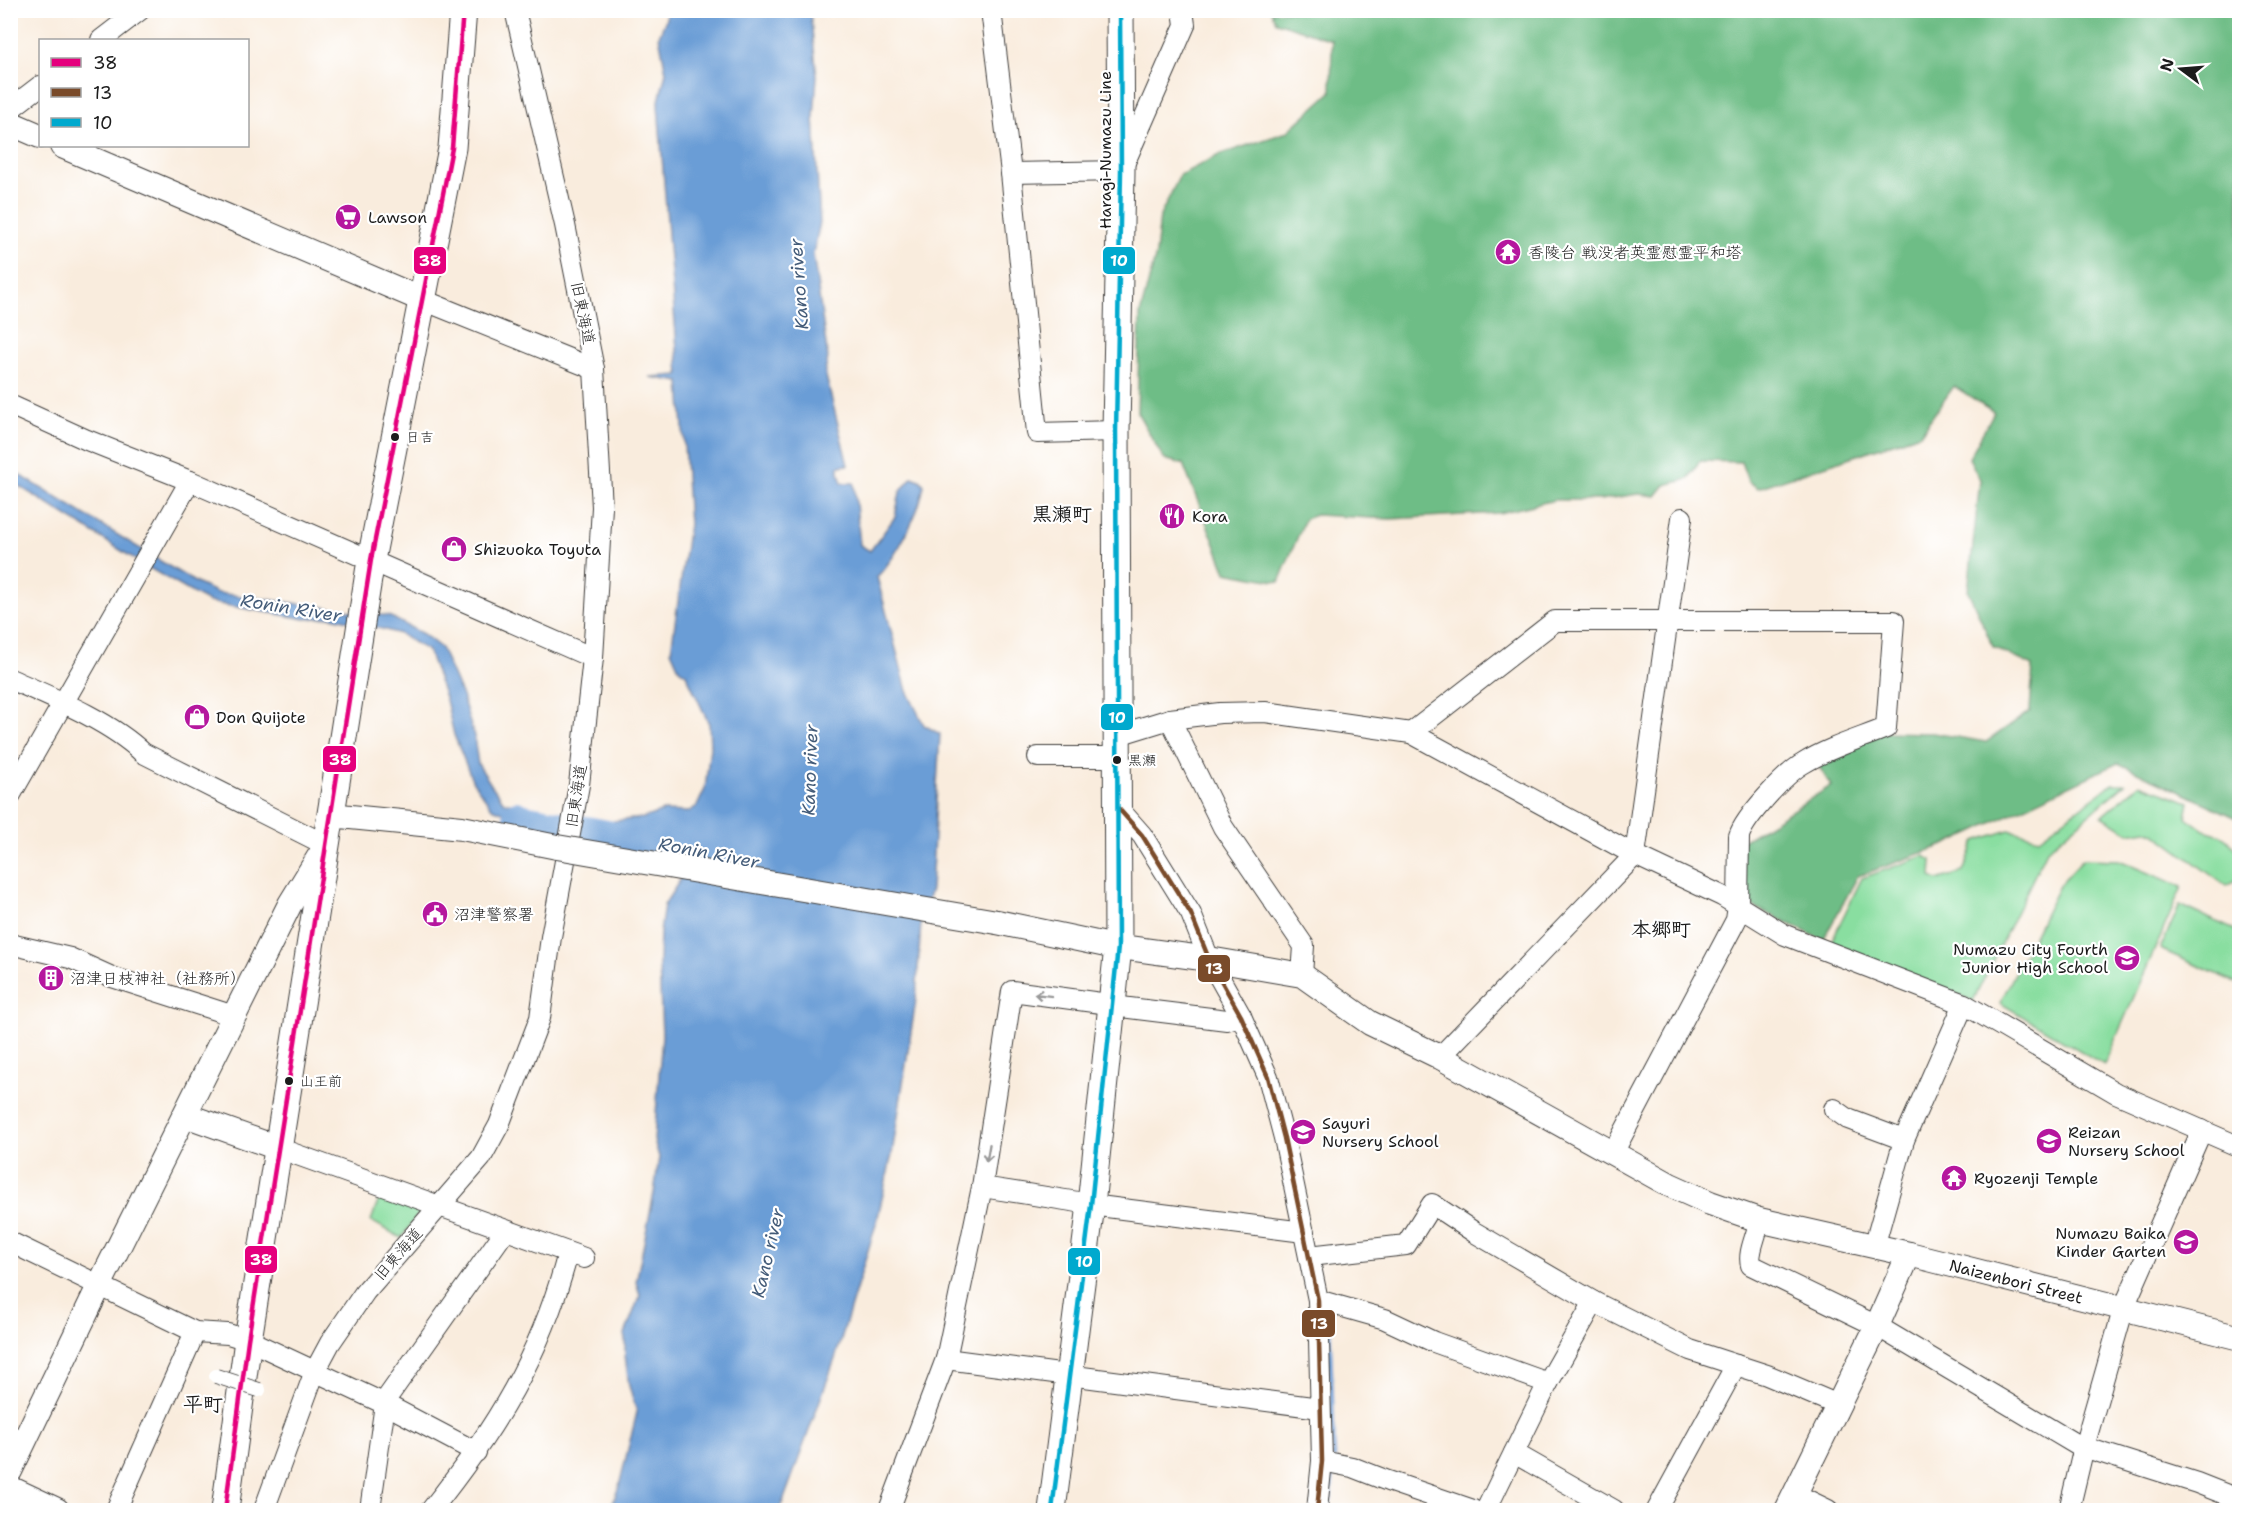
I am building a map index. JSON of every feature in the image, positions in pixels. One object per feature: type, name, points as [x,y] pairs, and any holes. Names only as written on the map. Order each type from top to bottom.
[{"type":"main road","points":[[458,10],[459,49]]},
{"type":"main road","points":[[225,1510],[248,1340],[371,560],[452,148],[463,10]]},
{"type":"main road","name":"Haragi-Numazu Line","points":[[1104,10],[1113,171]]},
{"type":"main road","points":[[1112,946],[1110,431],[1113,171],[1120,10]]},
{"type":"main road","points":[[1052,1510],[1063,1376],[1112,946],[1119,809],[1113,750]]},
{"type":"main road","points":[[1040,1510],[1063,1376]]},
{"type":"street","points":[[102,39],[140,10]]},
{"type":"street","name":"旧東海道","points":[[264,1510],[315,1371],[330,1343],[365,1292],[481,1158],[499,1125],[540,1018],[551,937],[579,785],[593,658],[602,507],[594,369],[565,225],[514,10]]},
{"type":"street","points":[[991,10],[1011,173],[1036,433],[1110,431]]},
{"type":"street","points":[[1011,173],[1113,171],[1185,25],[1183,10]]},
{"type":"street","points":[[10,109],[39,87]]},
{"type":"street","points":[[10,123],[39,136]]},
{"type":"street","points":[[64,147],[423,300],[594,369]]},
{"type":"street","points":[[10,405],[87,440],[190,481],[593,658]]},
{"type":"street","points":[[10,796],[65,704],[190,481]]},
{"type":"street","points":[[1440,1057],[1635,855],[1682,518]]},
{"type":"street","points":[[1411,733],[1555,621],[1894,621],[1886,728],[1801,765],[1766,798],[1742,827],[1739,836],[1736,920],[1613,1153]]},
{"type":"street","points":[[10,679],[65,704],[130,740],[143,753],[326,845],[290,904],[100,1284],[10,1471]]},
{"type":"street","points":[[1038,757],[1113,750],[1170,719],[1220,713],[1265,712],[1411,733],[1635,855],[1722,896],[1785,935],[1964,1004],[2116,1093],[2240,1147]]},
{"type":"street","points":[[330,815],[462,828],[557,847],[997,922],[1112,946],[1302,975],[1304,946],[1223,827],[1170,719]]},
{"type":"street","points":[[1119,809],[1142,835],[1191,915],[1209,959],[1241,1016],[1268,1077],[1284,1138],[1318,1300],[1322,1461],[1317,1510]]},
{"type":"street","points":[[10,944],[70,958],[112,977],[234,1016]]},
{"type":"street","name":"Naizenbori Street","points":[[1302,975],[1370,1023],[1440,1057],[1670,1185],[1710,1203],[1759,1220],[1909,1254],[2240,1338]]},
{"type":"street","points":[[889,1510],[946,1359],[982,1187],[1012,991],[1227,1020],[1241,1016]]},
{"type":"street","points":[[1874,1247],[1904,1140],[1964,1004]]},
{"type":"street","points":[[1834,1109],[1848,1119],[1904,1140]]},
{"type":"street","points":[[185,1115],[576,1256],[560,1287],[538,1345],[521,1378],[476,1452],[431,1510]]},
{"type":"street","points":[[2069,1510],[2084,1447],[2124,1307],[2202,1130]]},
{"type":"street","points":[[982,1187],[1304,1232]]},
{"type":"street","points":[[1309,1256],[1406,1245],[1432,1204],[1474,1232],[1594,1302],[1690,1350],[1767,1375],[1838,1405]]},
{"type":"street","points":[[1759,1220],[1759,1230],[1749,1259],[1751,1265],[1877,1326],[2072,1442],[2197,1483],[2240,1500]]},
{"type":"street","points":[[370,1510],[385,1404],[389,1395],[505,1231]]},
{"type":"street","points":[[10,1242],[195,1332],[228,1334],[248,1340],[385,1404],[476,1452]]},
{"type":"street","points":[[1828,1510],[1791,1502],[1877,1326],[1909,1254]]},
{"type":"street","points":[[1318,1300],[1385,1319],[1434,1342],[1548,1383]]},
{"type":"street","points":[[1486,1510],[1548,1383],[1594,1302]]},
{"type":"street","points":[[116,1510],[195,1332]]},
{"type":"street","points":[[946,1359],[1320,1408]]},
{"type":"street","points":[[1657,1510],[1736,1365]]},
{"type":"street","points":[[216,1376],[259,1390]]},
{"type":"street","points":[[1514,1453],[1614,1510]]},
{"type":"street","points":[[1322,1461],[1353,1467],[1473,1510]]},
{"type":"street","points":[[10,1488],[57,1510]]},
{"type":"green space","points":[[1271,11],[2239,11],[2239,819],[2118,763],[1947,844],[1858,876],[1823,940],[1744,902],[1741,842],[1831,786],[1815,760],[1881,732],[1933,733],[1986,742],[2030,711],[2033,666],[1993,647],[1968,591],[1980,480],[1969,458],[1994,412],[1954,386],[1920,434],[1758,488],[1748,481],[1741,462],[1700,461],[1688,479],[1665,485],[1656,496],[1638,494],[1600,500],[1555,500],[1499,513],[1390,519],[1316,515],[1305,519],[1279,582],[1226,572],[1183,464],[1164,459],[1137,412],[1140,314],[1156,254],[1160,216],[1180,175],[1219,155],[1287,132],[1331,92],[1332,40],[1276,22]]},
{"type":"green space","points":[[2112,784],[2125,784],[2047,850],[1973,1001],[1831,942],[1862,878],[1924,856],[1932,860],[1931,877],[1938,880],[1963,872],[1975,841],[2009,830],[2039,838]]},
{"type":"green space","points":[[2140,784],[2189,802],[2186,817],[2204,830],[2221,835],[2239,851],[2240,872],[2236,880],[2226,886],[2154,833],[2146,830],[2129,833],[2102,816]]},
{"type":"green space","points":[[2083,859],[2119,860],[2182,887],[2104,1065],[2000,1003],[2060,884]]},
{"type":"green space","points":[[2180,905],[2239,932],[2239,984],[2160,949]]},
{"type":"green space","points":[[382,1191],[417,1204],[420,1212],[401,1238],[371,1221]]},
{"type":"water","name":"Kano river","points":[[666,11],[810,11],[817,76],[814,117],[820,223],[813,254],[828,358],[825,372],[848,465],[839,466],[839,473],[842,483],[854,483],[860,545],[870,551],[895,517],[900,492],[912,477],[920,480],[924,485],[918,509],[906,534],[877,577],[907,691],[924,725],[940,734],[931,889],[921,922],[916,1000],[892,1154],[877,1221],[835,1359],[780,1510],[610,1510],[619,1486],[637,1412],[629,1386],[625,1334],[640,1295],[636,1282],[659,1157],[654,1140],[662,1035],[660,932],[664,905],[680,880],[680,860],[675,851],[639,833],[633,835],[616,831],[614,821],[643,818],[663,811],[688,812],[697,806],[705,789],[710,747],[709,724],[686,674],[679,669],[671,651],[689,524],[680,382],[649,377],[679,375],[658,105],[666,72],[659,36],[666,19]]},
{"type":"water","points":[[10,469],[198,584],[218,593],[389,616],[423,634],[441,648],[462,696],[474,736],[478,764],[492,786],[504,802],[554,814],[554,824],[512,816],[492,808],[473,782],[454,735],[446,700],[428,651],[400,634],[331,617],[305,619],[208,602],[144,565],[11,481]]},
{"type":"waterway","name":"Ronin River","points":[[517,815],[701,852]]},
{"type":"waterway","points":[[1329,1319],[1334,1457]]},
{"type":"waterway","points":[[1326,1510],[1330,1499],[1333,1469]]},
{"type":"transit line","name":"38","points":[[225,1510],[248,1340],[371,560],[452,148],[463,10]]},
{"type":"transit line","name":"10","points":[[1052,1510],[1091,1205],[1118,947],[1116,431],[1121,171],[1120,10]]},
{"type":"transit line","name":"13","points":[[1119,809],[1142,835],[1191,914],[1209,959],[1241,1016],[1268,1077],[1284,1138],[1318,1300],[1322,1461],[1317,1510]]},
{"type":"place","name":"Lawson","points":[[348,217]]},
{"type":"place","name":"香陵台 戦没者英霊慰霊平和塔","points":[[1508,252]]},
{"type":"place","name":"日吉","points":[[395,437]]},
{"type":"place","name":"Kora","points":[[1172,516]]},
{"type":"place","name":"Shizuoka Toyuta","points":[[454,549]]},
{"type":"place","name":"Don Quijote","points":[[197,717]]},
{"type":"place","name":"黒瀬","points":[[1117,760]]},
{"type":"place","name":"沼津警察署","points":[[435,914]]},
{"type":"place","name":"Numazu City Fourth Junior High School","points":[[2127,958]]},
{"type":"place","name":"沼津日枝神社（社務所）","points":[[51,978]]},
{"type":"place","name":"山王前","points":[[289,1081]]},
{"type":"place","name":"Sayuri Nursery School","points":[[1303,1132]]},
{"type":"place","name":"Reizan Nursery School","points":[[2049,1141]]},
{"type":"place","name":"Ryozenji Temple","points":[[1954,1178]]},
{"type":"place","name":"Numazu Baika Kinder Garten","points":[[2186,1242]]},
{"type":"district","name":"黒瀬町","points":[[1062,514]]},
{"type":"district","name":"本郷町","points":[[1661,929]]},
{"type":"district","name":"平町","points":[[203,1404]]}]
